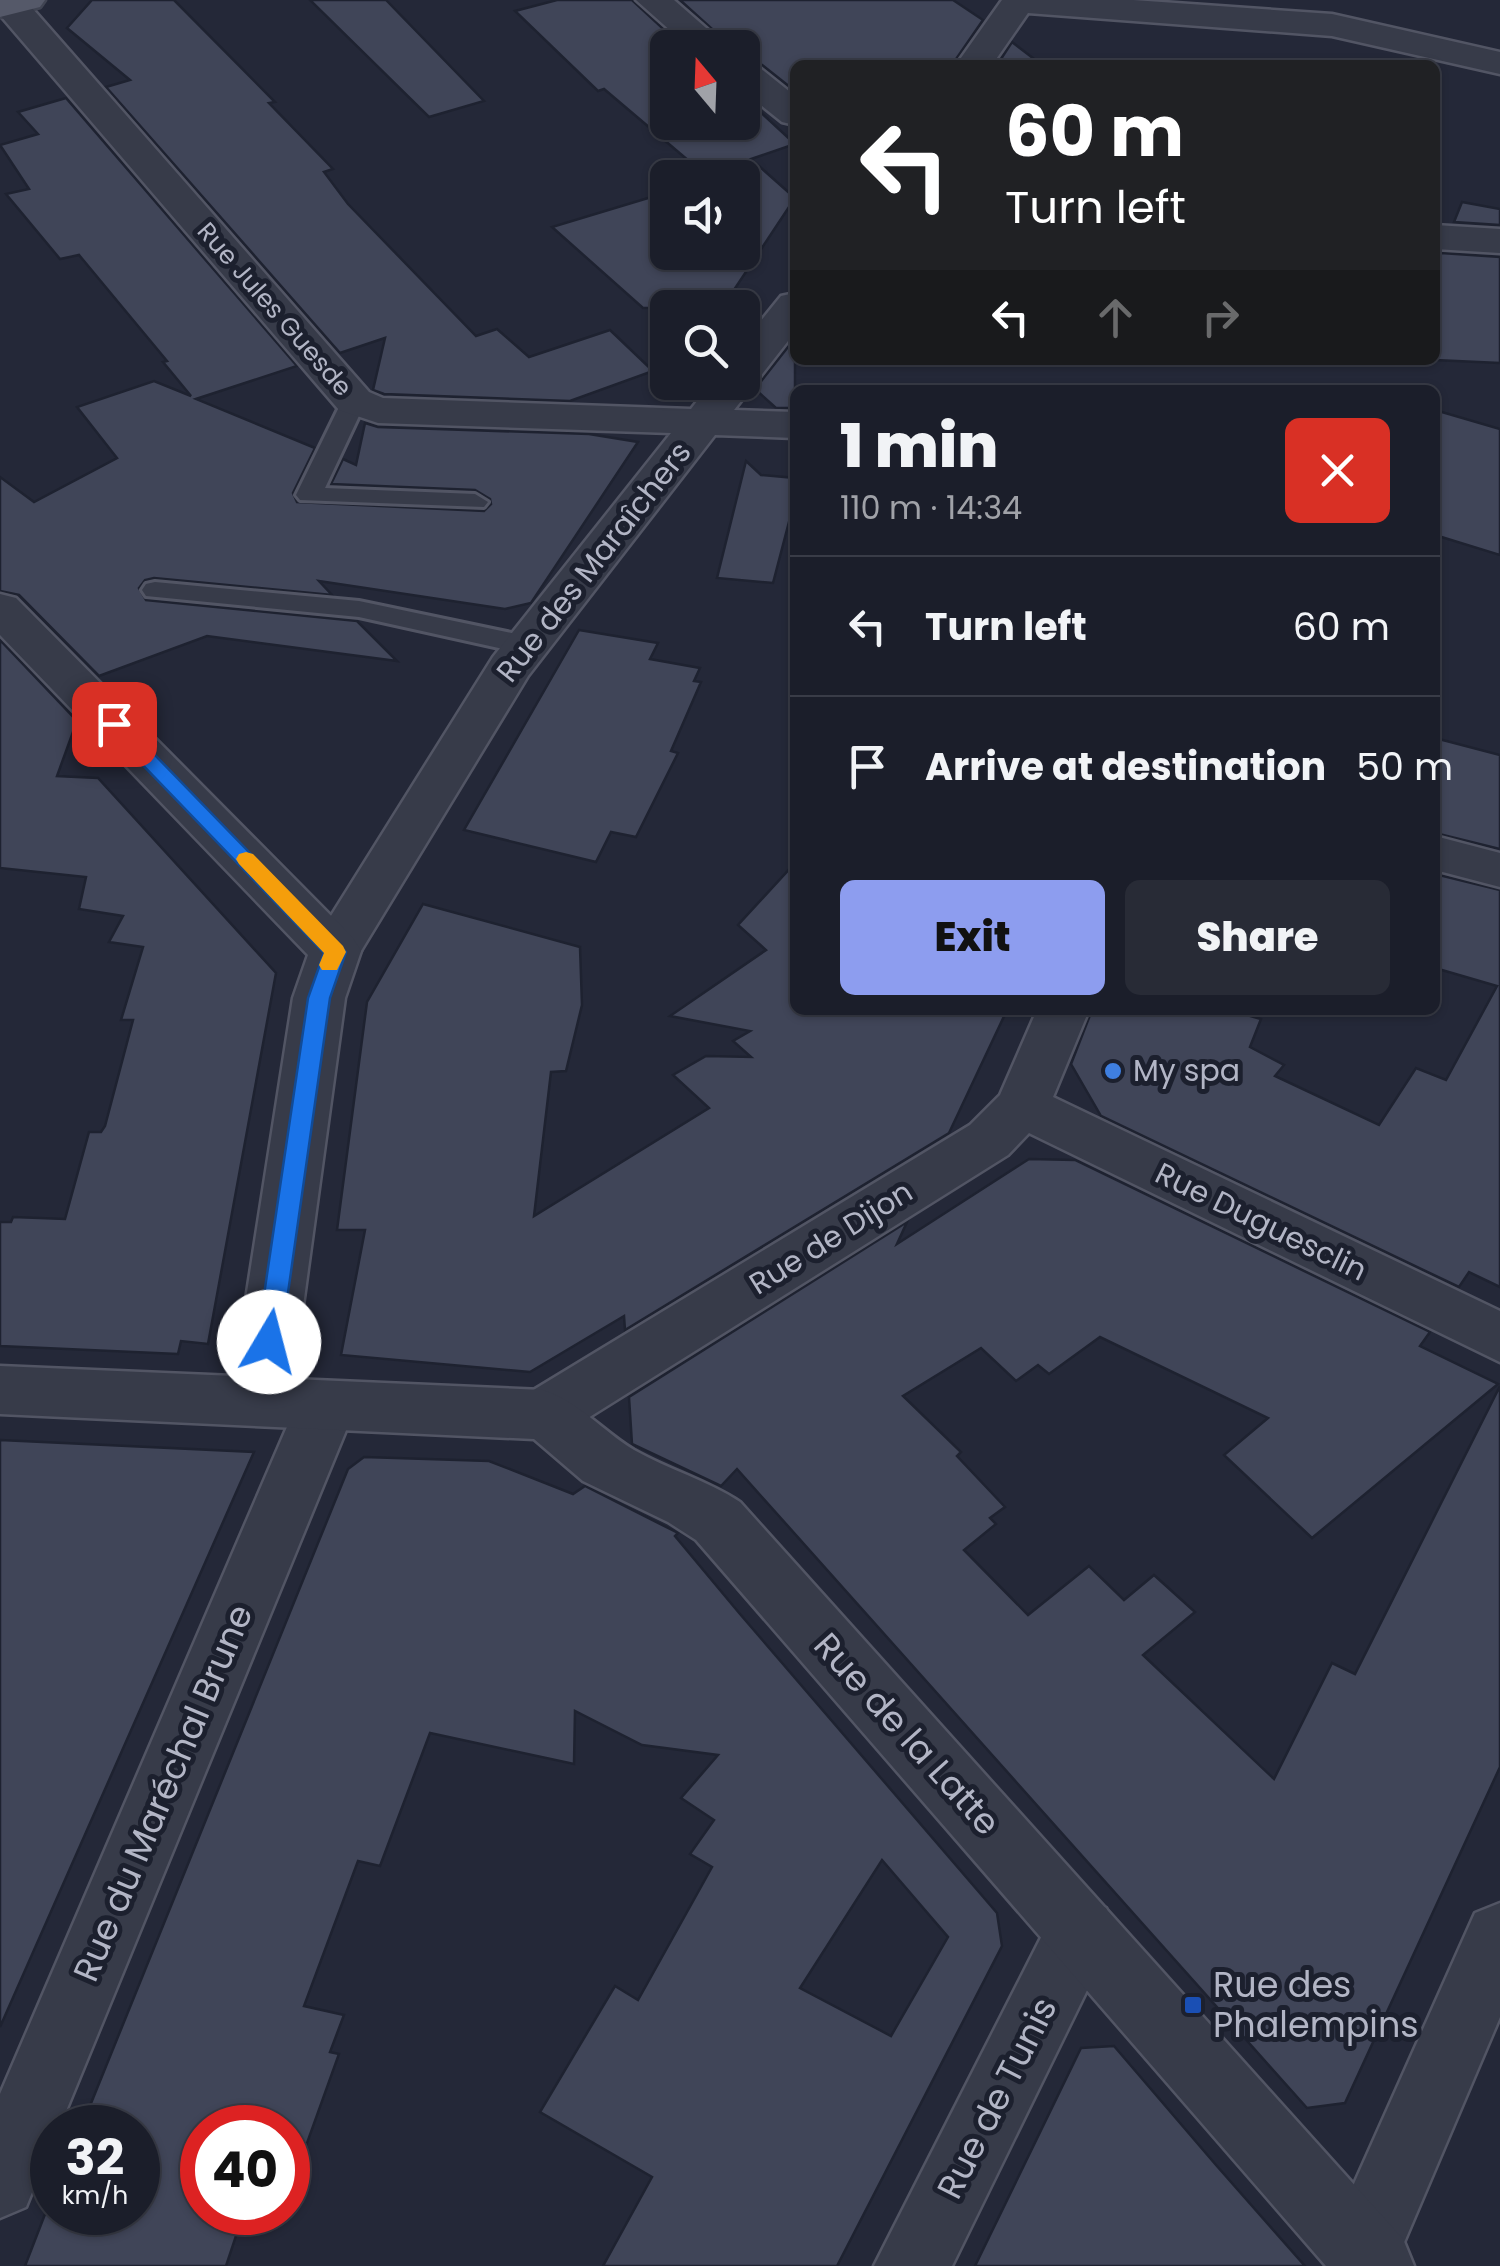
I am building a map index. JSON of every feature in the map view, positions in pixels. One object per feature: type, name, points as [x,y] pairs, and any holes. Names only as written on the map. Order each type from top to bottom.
[{"type":"street","points":[[654,0],[690,30]]},
{"type":"street","points":[[978,60],[1019,1],[1332,25],[1500,63]]},
{"type":"street","name":"Rue Jules Guesde","points":[[11,3],[354,401],[378,410],[790,424]]},
{"type":"street","points":[[760,86],[790,110]]},
{"type":"street","points":[[1440,237],[1500,240]]},
{"type":"street","points":[[760,349],[790,311]]},
{"type":"street","name":"Rue des Maraîchers","points":[[260,1402],[319,998],[335,952],[526,645],[720,400]]},
{"type":"street","points":[[0,608],[335,952]]},
{"type":"street","points":[[1440,853],[1500,870]]},
{"type":"street","name":"Rue de Dijon","points":[[543,1415],[988,1140],[1022,1106],[1061,1015]]},
{"type":"street","name":"Rue Duguesclin","points":[[1022,1106],[1500,1338]]},
{"type":"street","points":[[0,1390],[543,1415]]},
{"type":"street","name":"Rue du Maréchal Brune","points":[[0,2181],[326,1406]]},
{"type":"street","name":"Rue de la Latte","points":[[543,1415],[558,1421],[601,1461],[679,1494],[718,1521],[1369,2258]]},
{"type":"street","name":"Rue de Tunis","points":[[912,2266],[1081,1930]]},
{"type":"street","points":[[1369,2258],[1500,1936]]},
{"type":"lane","points":[[354,401],[309,495],[475,502]]},
{"type":"lane","points":[[154,590],[359,609],[526,645]]},
{"type":"building","points":[[92,0],[174,0],[275,102],[269,103],[333,169],[324,172],[348,204],[476,336],[497,329],[529,357],[610,330],[650,372],[570,401],[384,394],[373,390],[385,338],[340,353],[106,87],[130,80],[67,28]]},
{"type":"building","points":[[310,0],[386,0],[484,101],[429,117]]},
{"type":"building","points":[[557,0],[632,0],[664,30],[650,30],[650,128],[604,89],[598,91],[515,11]]},
{"type":"building","points":[[680,0],[953,0],[983,20],[955,60],[790,60],[790,87],[760,63],[760,30],[713,30]]},
{"type":"building","points":[[1012,42],[1035,60],[1000,60]]},
{"type":"building","points":[[66,98],[297,366],[196,399],[315,448],[293,493],[297,502],[484,511],[491,504],[490,499],[475,490],[331,484],[343,459],[356,465],[365,423],[378,427],[589,434],[638,442],[531,603],[505,609],[319,581],[332,595],[154,578],[145,580],[139,588],[146,600],[357,621],[397,661],[207,636],[99,676],[19,595],[0,591],[0,477],[34,502],[117,458],[77,407],[154,381],[191,396],[79,255],[60,259],[6,194],[29,189],[0,145],[38,134],[18,112]]},
{"type":"building","points":[[760,112],[790,139],[790,146],[752,160],[688,160],[664,140],[760,140]]},
{"type":"building","points":[[760,167],[790,194],[790,206],[760,251]]},
{"type":"building","points":[[650,197],[650,270],[747,270],[734,290],[650,290],[650,308],[643,308],[552,227]]},
{"type":"building","points":[[1462,202],[1500,209],[1500,225],[1454,222]]},
{"type":"building","points":[[1440,256],[1500,257],[1500,363],[1440,360]]},
{"type":"building","points":[[790,344],[795,385],[790,385],[790,408],[776,408],[760,394],[760,383]]},
{"type":"building","points":[[1440,411],[1500,429],[1500,555],[1440,537]]},
{"type":"building","points":[[746,461],[761,475],[790,478],[790,518],[773,583],[717,578]]},
{"type":"building","points":[[579,630],[658,643],[650,659],[700,668],[694,681],[701,682],[671,751],[678,753],[636,837],[611,832],[596,862],[464,830]]},
{"type":"building","points":[[0,640],[77,721],[57,776],[98,778],[276,973],[208,1344],[181,1341],[178,1354],[0,1346],[0,1222],[11,1222],[13,1217],[65,1219],[89,1132],[101,1132],[105,1126],[133,1020],[121,1020],[143,947],[109,942],[123,916],[79,909],[86,877],[0,868]]},
{"type":"building","points":[[1440,739],[1500,755],[1500,849],[1440,834]]},
{"type":"building","points":[[790,868],[790,1015],[1005,1015],[949,1133],[625,1330],[624,1316],[530,1372],[341,1355],[365,1230],[337,1230],[367,1002],[423,904],[580,947],[582,1005],[566,1071],[551,1072],[534,1216],[709,1108],[673,1075],[706,1056],[751,1057],[733,1041],[750,1031],[670,1016],[766,950],[738,925]]},
{"type":"building","points":[[1440,875],[1500,890],[1500,1287],[1469,1272],[1459,1287],[1101,1116],[1071,1064],[1090,1015],[1247,1015],[1261,1019],[1250,1047],[1284,1065],[1275,1076],[1379,1125],[1416,1068],[1446,1080],[1497,986],[1440,969]]},
{"type":"building","points":[[1029,1159],[1075,1160],[1430,1332],[1420,1346],[1498,1384],[1312,1538],[1224,1455],[1268,1418],[1100,1337],[1049,1374],[1038,1365],[1016,1381],[981,1348],[903,1396],[961,1452],[957,1456],[1005,1507],[990,1518],[996,1524],[964,1550],[1028,1615],[1089,1566],[1124,1600],[1154,1575],[1195,1612],[1143,1655],[1274,1779],[1332,1663],[1355,1674],[1500,1386],[1500,1767],[1345,2103],[1307,2108],[737,1469],[721,1486],[632,1444],[629,1397],[907,1222],[897,1244]]},
{"type":"building","points":[[0,1440],[254,1452],[0,2027]]},
{"type":"building","points":[[364,1457],[489,1461],[573,1494],[585,1486],[678,1533],[675,1536],[740,1614],[997,1913],[1002,1946],[837,2266],[603,2266],[652,2177],[540,2112],[615,1986],[638,2000],[712,1867],[690,1854],[714,1820],[681,1798],[718,1755],[642,1745],[575,1711],[574,1764],[430,1733],[380,1866],[358,1861],[304,2006],[344,2015],[330,2052],[339,2054],[310,2135],[310,2105],[180,2105],[180,2235],[236,2235],[226,2266],[25,2266],[37,2235],[160,2235],[160,2105],[90,2105],[348,1469]],"holes":[[[882,1860],[948,1937],[891,2036],[800,1988]]]},
{"type":"building","points":[[1114,2046],[1305,2266],[975,2266],[1081,2048]]},
{"type":"slow traffic","points":[[246,859],[335,952],[329,965]]},
{"type":"place","name":"My spa","points":[[1113,1071]]},
{"type":"place","name":"Rue des Phalempins","points":[[1193,2005]]},
{"type":"route","points":[[114,724],[335,952],[319,998],[269,1342]]}]
